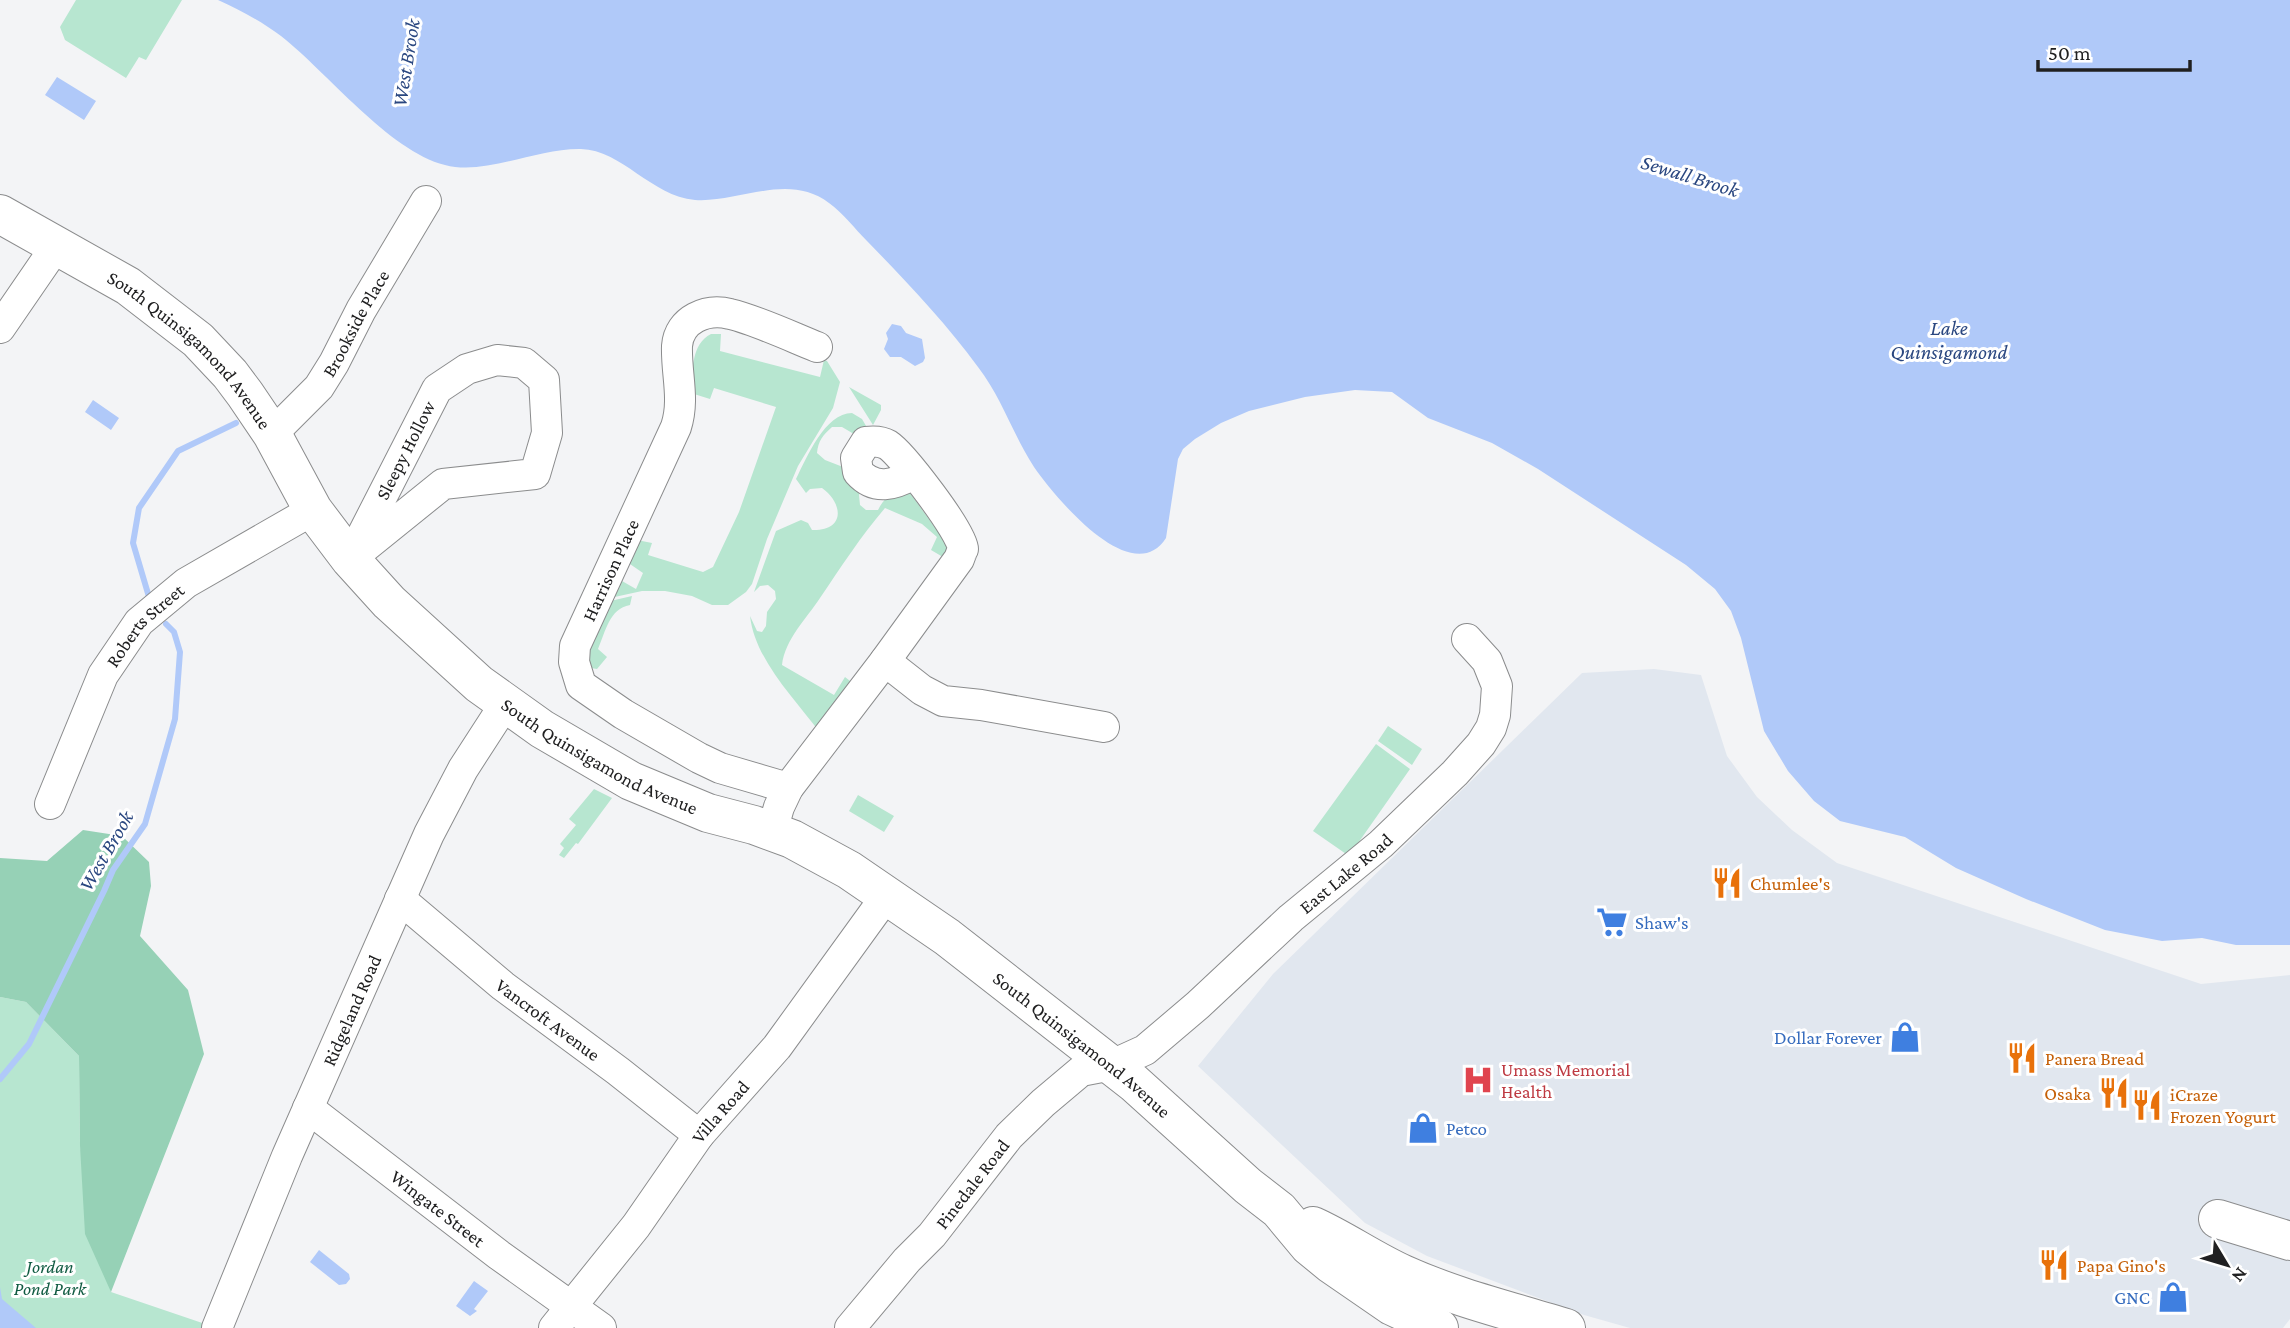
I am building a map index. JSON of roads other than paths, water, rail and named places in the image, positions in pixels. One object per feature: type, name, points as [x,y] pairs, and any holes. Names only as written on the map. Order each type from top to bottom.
[{"type":"main road","name":"South Quinsigamond Avenue","points":[[0,215],[128,286],[183,327],[230,374],[272,435],[313,510],[350,559],[409,622],[505,704],[582,754],[651,790],[708,813],[772,831],[829,858],[887,895],[947,937],[1156,1101],[1248,1186],[1279,1210],[1309,1246],[1351,1279],[1392,1306],[1438,1328]]},
{"type":"main road","name":"South Quinsigamond Avenue","points":[[1279,1210],[1322,1230],[1402,1274],[1443,1291],[1485,1306],[1566,1328]]},
{"type":"main road","points":[[2218,1219],[2290,1241]]},
{"type":"street","name":"Brookside Place","points":[[272,435],[319,387],[426,201]]},
{"type":"street","points":[[0,328],[57,245]]},
{"type":"street","name":"Harrison Place","points":[[788,788],[720,768],[640,724],[581,685],[573,657],[575,646],[681,412],[677,344],[681,330],[696,317],[729,313],[817,347]]},
{"type":"street","name":"Sleepy Hollow","points":[[506,359],[524,363],[544,380],[547,433],[535,474],[443,484],[350,559],[437,389],[453,376],[481,363],[506,359]]},
{"type":"street","points":[[772,831],[788,788],[885,661],[959,559],[963,549],[949,520],[914,474]]},
{"type":"street","name":"Roberts Street","points":[[50,804],[103,675],[139,622],[186,583],[313,510]]},
{"type":"street","name":"East Lake Road","points":[[1112,1065],[1145,1050],[1198,1005],[1291,918],[1381,844],[1455,773],[1481,744],[1491,729],[1495,715],[1497,686],[1487,661],[1468,639]]},
{"type":"street","points":[[885,661],[922,690],[943,701],[981,705],[1104,727]]},
{"type":"street","name":"Ridgeland Road","points":[[217,1328],[264,1209],[444,802],[505,704]]},
{"type":"street","name":"Villa Road","points":[[563,1318],[636,1226],[699,1136],[777,1047],[887,895]]},
{"type":"street","name":"Vancroft Avenue","points":[[400,899],[503,986],[618,1071],[699,1136]]},
{"type":"street","name":"Pinedale Road","points":[[850,1328],[932,1235],[1009,1136],[1081,1071],[1112,1065]]},
{"type":"street","name":"Wingate Street","points":[[308,1108],[499,1255],[563,1318],[601,1328]]},
{"type":"water","name":"Lake Quinsigamond","points":[[218,0],[2290,0],[2290,945],[2236,945],[2202,938],[2162,941],[2105,930],[1956,868],[1905,837],[1840,821],[1814,801],[1788,771],[1764,731],[1741,638],[1731,611],[1715,589],[1686,565],[1538,469],[1492,443],[1428,418],[1392,392],[1355,390],[1305,397],[1249,411],[1221,423],[1195,439],[1183,449],[1178,459],[1166,538],[1151,551],[1134,553],[1115,546],[1095,533],[1058,498],[1034,467],[994,391],[965,350],[911,287],[829,203],[813,194],[780,189],[712,200],[679,197],[610,157],[581,149],[477,167],[445,165],[402,144],[359,109],[281,36],[266,25]]},
{"type":"water","points":[[57,77],[96,101],[84,120],[45,95]]},
{"type":"water","points":[[892,324],[901,326],[906,333],[922,339],[925,358],[923,362],[915,366],[901,357],[890,357],[884,349],[888,339],[886,333]]},
{"type":"water","points":[[93,400],[119,418],[111,430],[85,412]]},
{"type":"water","points":[[319,1250],[349,1274],[350,1279],[346,1284],[339,1285],[310,1262]]},
{"type":"water","points":[[474,1281],[488,1291],[474,1309],[477,1311],[470,1316],[456,1306]]},
{"type":"water","points":[[0,1287],[2,1299],[36,1328],[0,1328]]},
{"type":"waterway","name":"West Brook","points":[[149,597],[133,543],[139,508],[178,451],[236,423]]},
{"type":"waterway","name":"West Brook","points":[[0,1079],[29,1044],[113,870],[145,824],[175,719],[180,652],[174,632],[166,624]]},
{"type":"place","name":"Chumlee's","points":[[1727,883]]},
{"type":"place","name":"Shaw's","points":[[1612,922]]},
{"type":"place","name":"Dollar Forever","points":[[1905,1037]]},
{"type":"place","name":"Panera Bread","points":[[2022,1058]]},
{"type":"place","name":"Umass Memorial Health","points":[[1478,1080]]},
{"type":"place","name":"Osaka","points":[[2114,1093]]},
{"type":"place","name":"iCraze Frozen Yogurt","points":[[2147,1105]]},
{"type":"place","name":"Petco","points":[[1423,1128]]},
{"type":"place","name":"Papa Gino's","points":[[2054,1265]]},
{"type":"place","name":"GNC","points":[[2173,1297]]},
{"type":"water label","name":"Sewall Brook","points":[[1690,176]]},
{"type":"park label","name":"Jordan Pond Park","points":[[50,1277]]}]
